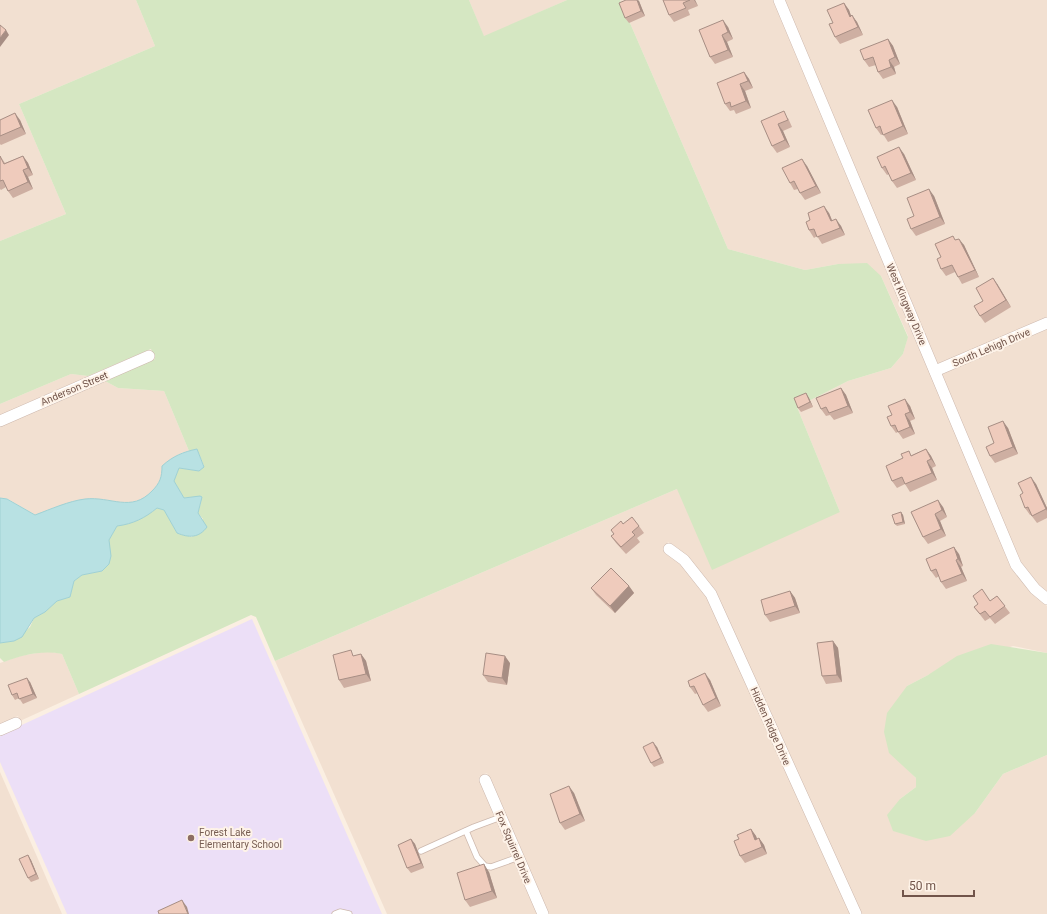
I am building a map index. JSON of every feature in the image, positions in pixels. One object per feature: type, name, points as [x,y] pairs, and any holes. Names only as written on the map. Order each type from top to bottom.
[{"type":"street","name":"West Kingway Drive","points":[[779,0],[1016,565],[1035,589],[1047,599]]},
{"type":"street","name":"South Lehigh Drive","points":[[935,371],[1047,323]]},
{"type":"street","name":"Anderson Street","points":[[0,421],[149,356]]},
{"type":"street","name":"Hidden Ridge Drive","points":[[670,549],[684,560],[710,594],[856,914]]},
{"type":"street","points":[[0,730],[16,723]]},
{"type":"street","name":"Fox Squirrel Drive","points":[[485,780],[543,914]]},
{"type":"lane","points":[[421,851],[466,830],[501,817]]},
{"type":"lane","points":[[466,830],[476,857],[485,866],[491,867],[518,857]]},
{"type":"lane","points":[[335,914],[340,912],[349,914]]},
{"type":"shaded area","points":[[0,0],[136,0],[155,46],[19,104],[66,214],[0,241]]},
{"type":"shaded area","points":[[469,0],[567,0],[484,37]]},
{"type":"shaded area","points":[[620,0],[774,0],[1033,593],[1047,606],[1047,653],[1013,646],[928,675],[907,686],[906,768],[916,778],[916,787],[900,799],[975,813],[1003,774],[1047,755],[1047,914],[862,914],[715,592],[688,557],[668,542],[663,550],[681,564],[706,596],[851,914],[549,914],[487,773],[479,777],[538,914],[387,914],[275,661],[677,489],[840,512],[797,407],[848,381],[891,368],[903,354],[908,336],[881,276],[838,264],[805,270],[728,249]]},
{"type":"shaded area","points":[[784,0],[1047,0],[1047,317],[937,364]]},
{"type":"shaded area","points":[[1047,329],[1047,593],[1021,562],[941,374]]},
{"type":"shaded area","points":[[71,374],[88,376],[0,415],[0,404]]},
{"type":"shaded area","points":[[105,381],[118,388],[164,391],[189,451],[181,453],[162,475],[158,484],[145,498],[130,503],[102,501],[62,506],[35,515],[8,499],[0,498],[0,427]]},
{"type":"shaded area","name":"Forest Lake Elementary School","points":[[252,619],[382,914],[67,914],[0,762],[0,735]]},
{"type":"shaded area","points":[[48,651],[62,654],[79,694],[20,721],[18,716],[0,724],[0,663],[20,656]]},
{"type":"shaded area","points":[[0,772],[62,914],[0,914]]},
{"type":"green space","points":[[136,0],[469,0],[484,36],[567,0],[620,0],[728,249],[805,270],[838,264],[867,263],[881,276],[908,337],[903,354],[891,368],[848,381],[797,407],[840,512],[712,570],[677,489],[275,661],[256,617],[251,615],[79,694],[62,654],[40,653],[18,657],[4,662],[0,658],[0,643],[14,641],[30,627],[34,618],[45,612],[57,601],[70,597],[74,581],[82,575],[102,571],[109,540],[117,526],[138,520],[157,508],[164,510],[177,533],[192,537],[203,519],[198,513],[201,502],[191,497],[184,498],[174,481],[179,468],[199,471],[204,466],[197,449],[189,451],[164,391],[118,388],[105,381],[155,359],[151,349],[88,376],[71,374],[0,404],[0,241],[66,214],[19,104],[155,46]]},
{"type":"green space","points":[[991,644],[1047,653],[1047,755],[1003,774],[975,813],[950,836],[926,841],[893,831],[887,815],[900,799],[916,787],[916,778],[889,753],[884,732],[887,713],[907,686],[928,675],[957,656]]},
{"type":"water","points":[[197,449],[204,467],[199,471],[179,468],[174,481],[184,498],[202,497],[198,513],[207,527],[204,531],[194,536],[186,536],[177,533],[164,510],[157,508],[138,520],[117,526],[109,540],[111,556],[109,564],[102,571],[82,575],[74,581],[70,597],[57,601],[45,612],[34,618],[22,637],[14,641],[0,643],[0,498],[7,499],[35,515],[66,503],[85,499],[120,502],[136,501],[144,498],[157,485],[161,477],[162,466],[178,455]]},
{"type":"building","points":[[626,0],[637,0],[641,11],[625,18],[619,3]]},
{"type":"building","points":[[663,0],[690,0],[683,3],[686,8],[669,15]]},
{"type":"building","points":[[844,3],[850,17],[852,15],[858,27],[835,37],[829,24],[833,23],[827,10]]},
{"type":"building","points":[[723,20],[728,32],[722,35],[728,50],[710,57],[699,30]]},
{"type":"building","points":[[0,25],[6,30],[0,38]]},
{"type":"building","points":[[888,39],[895,57],[889,60],[891,67],[878,72],[873,57],[864,60],[860,50]]},
{"type":"building","points":[[744,72],[748,81],[740,84],[746,101],[731,107],[730,102],[725,104],[717,83]]},
{"type":"building","points":[[892,100],[903,126],[883,135],[880,126],[876,128],[868,110]]},
{"type":"building","points":[[784,111],[788,120],[778,124],[785,140],[772,146],[761,121]]},
{"type":"building","points":[[15,113],[21,127],[0,136],[0,120]]},
{"type":"building","points":[[899,147],[911,173],[892,181],[885,166],[882,168],[877,157]]},
{"type":"building","points":[[0,156],[4,164],[23,156],[28,168],[23,170],[28,182],[8,191],[3,180],[0,181]]},
{"type":"building","points":[[802,159],[816,186],[800,193],[794,181],[790,183],[782,168]]},
{"type":"building","points":[[929,189],[940,217],[911,229],[907,219],[914,216],[907,198]]},
{"type":"building","points":[[824,206],[831,221],[836,219],[840,228],[817,237],[814,229],[809,230],[806,222],[810,220],[808,213]]},
{"type":"building","points":[[953,236],[955,240],[959,239],[975,270],[958,277],[952,265],[941,269],[937,259],[941,257],[935,244]]},
{"type":"building","points":[[993,278],[1006,300],[980,316],[974,306],[983,301],[976,288]]},
{"type":"building","points":[[841,388],[848,406],[829,413],[826,407],[821,409],[816,398]]},
{"type":"building","points":[[806,393],[810,402],[798,408],[794,398]]},
{"type":"building","points":[[905,399],[910,412],[905,414],[910,427],[898,432],[895,425],[891,426],[887,417],[892,415],[888,406]]},
{"type":"building","points":[[1003,421],[1013,447],[990,456],[986,447],[994,443],[988,427]]},
{"type":"building","points":[[926,449],[931,459],[927,461],[932,473],[905,484],[902,477],[892,481],[886,466],[903,458],[901,454],[909,451],[911,456]]},
{"type":"building","points":[[1031,477],[1046,509],[1032,516],[1028,507],[1025,508],[1020,495],[1023,493],[1018,483]]},
{"type":"building","points":[[938,500],[942,510],[935,514],[941,529],[923,537],[911,512]]},
{"type":"building","points":[[901,512],[903,522],[895,524],[892,515]]},
{"type":"building","points":[[632,517],[639,526],[632,532],[635,535],[621,547],[611,536],[614,534],[611,530],[621,521],[623,524]]},
{"type":"building","points":[[954,547],[958,559],[956,560],[962,574],[941,582],[936,569],[931,571],[926,559]]},
{"type":"building","points":[[611,568],[629,586],[610,606],[591,588]]},
{"type":"building","points":[[982,589],[990,601],[997,596],[1005,606],[990,617],[985,611],[980,614],[974,607],[978,604],[973,596]]},
{"type":"building","points":[[790,591],[795,606],[765,615],[761,600]]},
{"type":"building","points":[[833,641],[837,675],[822,676],[817,643]]},
{"type":"building","points":[[351,650],[353,656],[361,654],[366,674],[339,680],[333,655]]},
{"type":"building","points":[[486,653],[505,656],[502,678],[483,675]]},
{"type":"building","points":[[705,673],[716,698],[703,705],[694,686],[690,687],[688,681]]},
{"type":"building","points":[[27,678],[33,694],[19,699],[17,693],[12,695],[8,685]]},
{"type":"building","points":[[653,742],[661,758],[651,763],[643,747]]},
{"type":"building","points":[[569,786],[580,814],[560,823],[550,794]]},
{"type":"building","points":[[751,829],[755,840],[759,838],[762,847],[740,856],[734,841],[739,839],[737,835]]},
{"type":"building","points":[[411,839],[421,863],[407,868],[398,845]]},
{"type":"building","points":[[28,855],[36,874],[28,878],[19,859]]},
{"type":"building","points":[[484,864],[492,891],[465,900],[457,873]]},
{"type":"building","points":[[182,900],[188,914],[159,914],[158,911]]},
{"type":"place","name":"Forest Lake Elementary School","points":[[191,838]]}]
